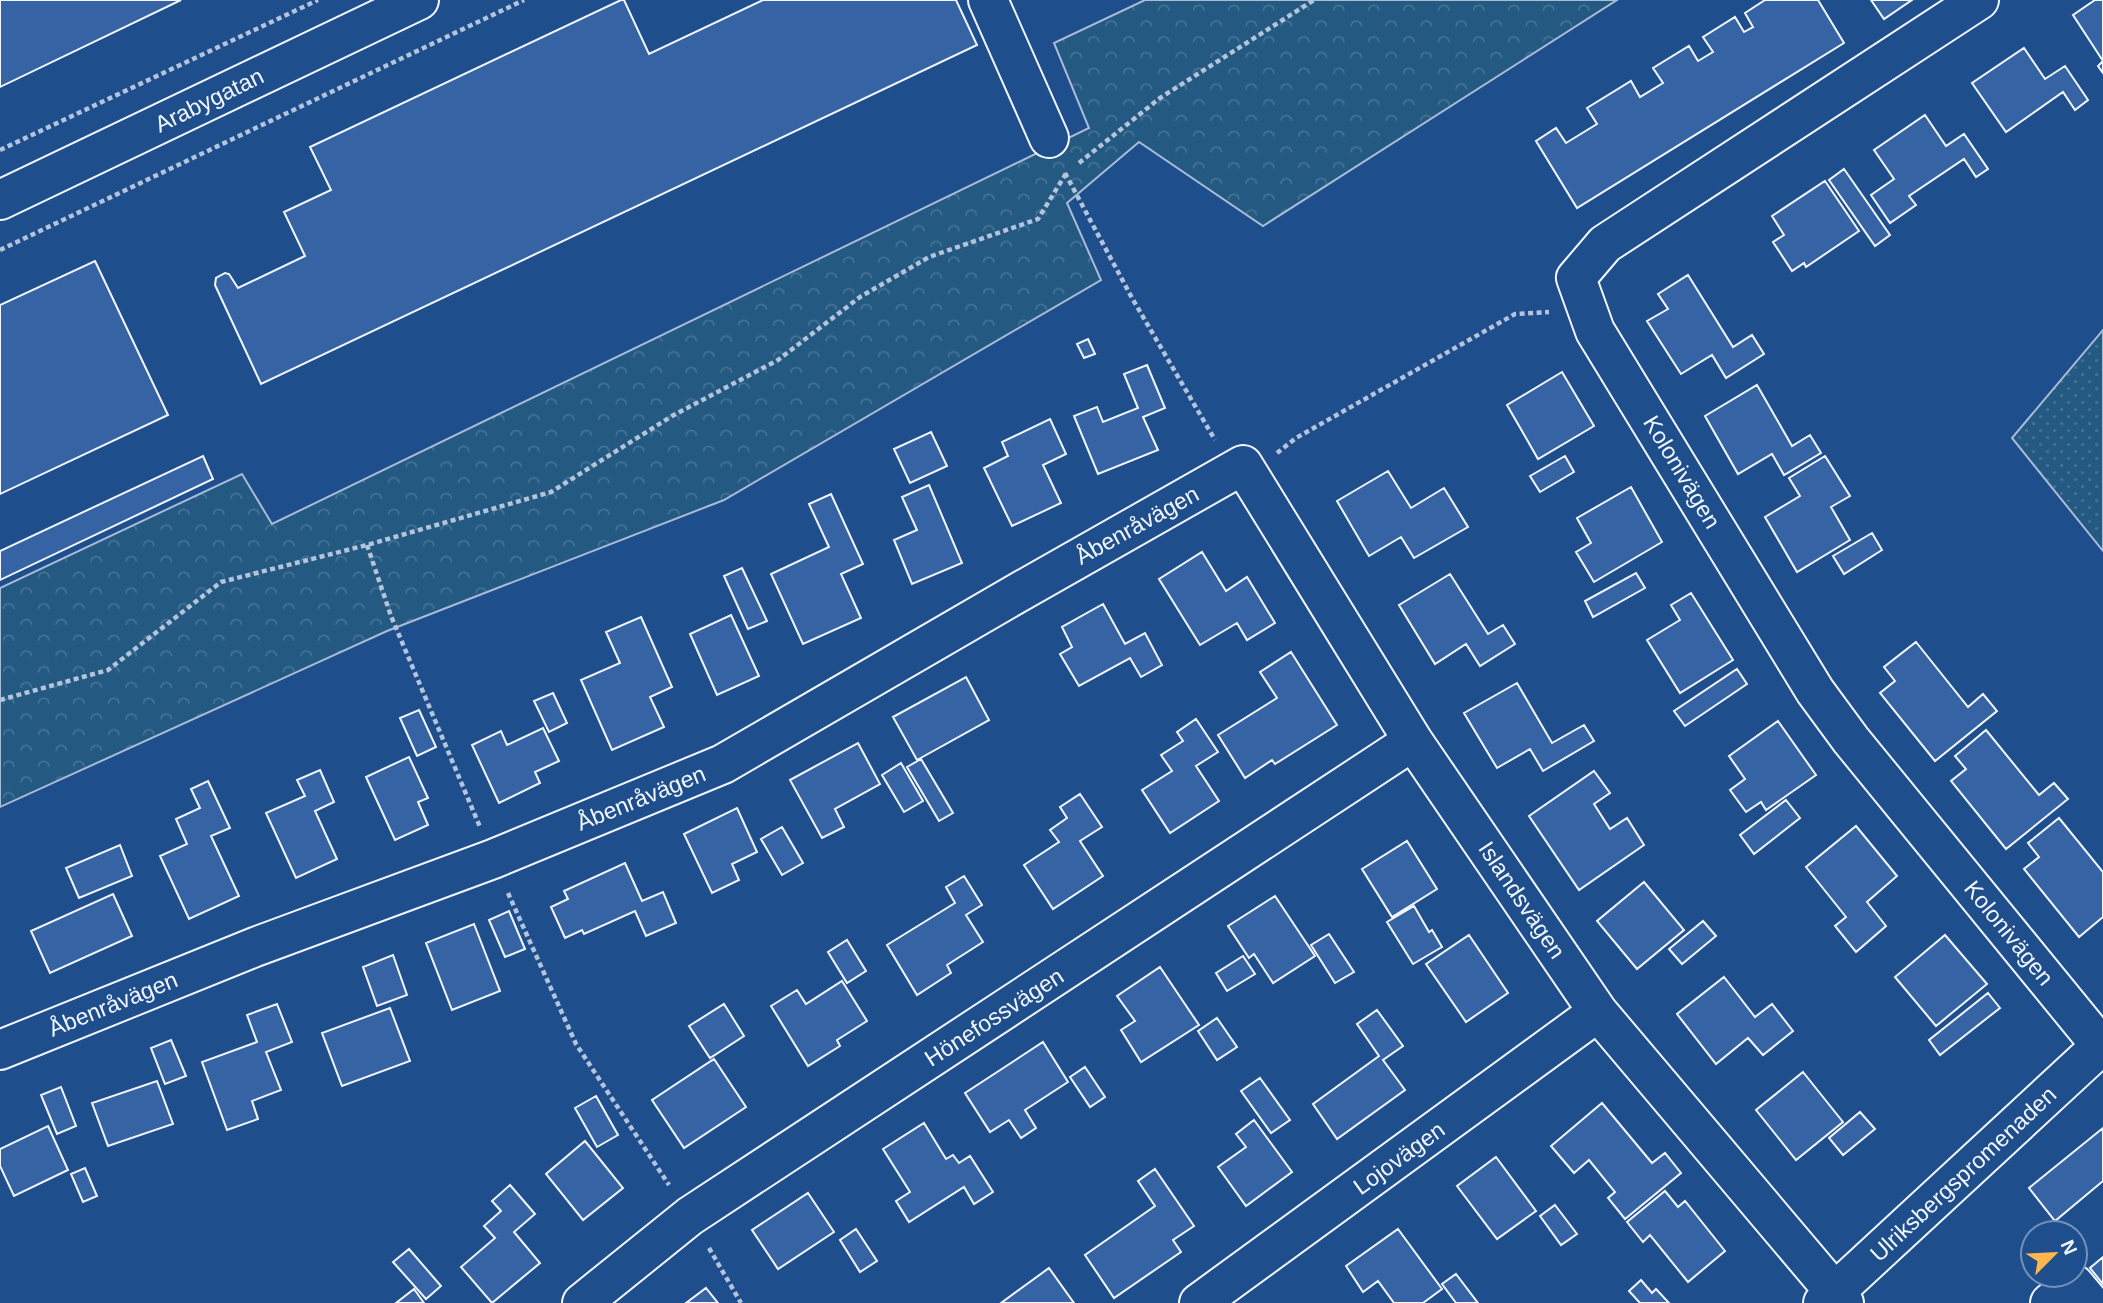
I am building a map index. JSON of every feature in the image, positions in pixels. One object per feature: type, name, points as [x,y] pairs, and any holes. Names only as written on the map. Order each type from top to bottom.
[{"type":"street","name":"Arabygatan","points":[[0,200],[419,0]]},
{"type":"street","points":[[988,0],[1049,138]]},
{"type":"street","name":"Kolonivägen","points":[[1979,0],[1605,244],[1576,278],[1595,331],[1815,691],[1851,740],[2102,1045]]},
{"type":"street","name":"Islandsvägen","points":[[1242,470],[1413,741],[1598,1013],[1834,1299]]},
{"type":"street","name":"Åbenråvägen","points":[[0,1050],[255,947],[493,859],[723,764],[1009,597],[1242,470]]},
{"type":"street","name":"Hönefossvägen","points":[[582,1303],[690,1216],[1413,741]]},
{"type":"street","name":"Lojovägen","points":[[1199,1303],[1598,1013]]},
{"type":"street","name":"Ulriksbergspromenaden","points":[[1834,1299],[2102,1045]]},
{"type":"street","points":[[2050,1303],[2074,1284],[2090,1303]]},
{"type":"path","points":[[0,150],[318,0]]},
{"type":"path","points":[[0,250],[524,0]]},
{"type":"path","points":[[0,700],[108,670],[222,582],[367,545],[551,492],[671,416],[778,360],[860,298],[929,257],[1038,219],[1066,173],[1160,98],[1314,0]]},
{"type":"path","points":[[1049,138],[1132,299],[1242,470],[1516,314],[1551,312],[1595,331]]},
{"type":"path","points":[[367,545],[391,615],[493,859],[576,1044],[690,1216],[741,1303]]},
{"type":"green space","points":[[1145,0],[1617,0],[1263,226],[1139,142],[1067,203],[1101,280],[724,500],[387,631],[0,807],[0,588],[242,474],[272,524],[1089,128],[1054,43]]},
{"type":"green space","points":[[2103,330],[2103,551],[2012,438]]},
{"type":"building","points":[[0,0],[181,0],[0,87]]},
{"type":"building","points":[[624,0],[649,54],[763,0],[956,0],[977,45],[261,384],[215,285],[216,278],[225,273],[229,274],[238,288],[305,256],[284,212],[331,190],[310,147]]},
{"type":"building","points":[[1765,0],[1818,0],[1844,43],[1577,208],[1536,141],[1556,128],[1566,143],[1597,124],[1587,108],[1631,81],[1640,97],[1663,83],[1653,68],[1689,46],[1698,61],[1713,52],[1703,37],[1735,17],[1744,32],[1753,27],[1745,13]]},
{"type":"building","points":[[1871,0],[1912,0],[1884,19]]},
{"type":"building","points":[[2095,0],[2103,0],[2103,61],[2073,15]]},
{"type":"building","points":[[2024,48],[2045,79],[2065,66],[2088,100],[2075,110],[2063,92],[2006,132],[1972,83]]},
{"type":"building","points":[[1925,115],[1946,146],[1964,134],[1988,169],[1976,177],[1964,159],[1909,196],[1916,205],[1890,223],[1871,195],[1894,179],[1874,150]]},
{"type":"building","points":[[1844,169],[1890,235],[1875,246],[1829,180]]},
{"type":"building","points":[[1825,181],[1859,231],[1806,267],[1804,263],[1792,271],[1773,242],[1784,235],[1772,216]]},
{"type":"building","points":[[95,261],[168,415],[0,494],[0,305]]},
{"type":"building","points":[[1688,275],[1733,347],[1752,335],[1764,354],[1726,378],[1712,355],[1681,374],[1647,321],[1668,309],[1658,294]]},
{"type":"building","points":[[1088,339],[1095,354],[1084,358],[1077,344]]},
{"type":"building","points":[[1147,365],[1165,408],[1143,417],[1158,450],[1098,474],[1074,416],[1097,407],[1103,422],[1138,408],[1124,374]]},
{"type":"building","points":[[1562,372],[1594,426],[1538,459],[1507,405]]},
{"type":"building","points":[[1757,385],[1792,446],[1810,435],[1821,453],[1784,475],[1772,454],[1738,474],[1705,416]]},
{"type":"building","points":[[1050,419],[1066,454],[1043,465],[1061,503],[1012,526],[984,468],[1008,456],[1002,442]]},
{"type":"building","points":[[931,432],[947,466],[910,483],[894,449]]},
{"type":"building","points":[[203,456],[213,479],[0,580],[0,551]]},
{"type":"building","points":[[1565,456],[1574,472],[1540,492],[1530,476]]},
{"type":"building","points":[[1825,456],[1850,496],[1831,507],[1850,540],[1797,572],[1765,517],[1800,496],[1789,478]]},
{"type":"building","points":[[1388,471],[1411,508],[1444,488],[1468,527],[1414,558],[1401,537],[1369,556],[1337,501]]},
{"type":"building","points":[[929,485],[962,563],[912,584],[894,540],[917,530],[902,497]]},
{"type":"building","points":[[1631,487],[1662,542],[1594,582],[1576,552],[1591,543],[1577,518]]},
{"type":"building","points":[[831,494],[863,564],[841,574],[861,618],[803,644],[771,574],[829,547],[809,504]]},
{"type":"building","points":[[1872,533],[1882,550],[1844,574],[1833,556]]},
{"type":"building","points":[[1202,552],[1226,591],[1247,577],[1275,623],[1247,640],[1237,623],[1200,645],[1159,579]]},
{"type":"building","points":[[742,568],[767,621],[748,629],[724,576]]},
{"type":"building","points":[[1636,573],[1645,588],[1593,617],[1585,601]]},
{"type":"building","points":[[1450,574],[1488,634],[1503,625],[1515,644],[1480,666],[1466,644],[1435,664],[1399,605]]},
{"type":"building","points":[[1691,593],[1733,660],[1680,693],[1647,640],[1680,620],[1671,605]]},
{"type":"building","points":[[1103,604],[1125,644],[1145,633],[1162,665],[1141,677],[1130,658],[1079,686],[1060,654],[1072,647],[1062,627]]},
{"type":"building","points":[[731,615],[759,676],[717,695],[690,634]]},
{"type":"building","points":[[641,617],[672,687],[650,697],[664,727],[612,750],[581,680],[620,663],[606,632]]},
{"type":"building","points":[[1916,642],[1968,707],[1983,694],[1997,711],[1935,761],[1880,693],[1895,681],[1884,667]]},
{"type":"building","points":[[1291,652],[1337,725],[1275,764],[1272,760],[1245,778],[1218,735],[1277,698],[1260,672]]},
{"type":"building","points":[[1737,669],[1747,684],[1685,726],[1674,711]]},
{"type":"building","points":[[966,677],[989,720],[917,760],[893,717]]},
{"type":"building","points":[[1517,683],[1552,743],[1584,725],[1594,741],[1543,771],[1530,749],[1497,768],[1464,713]]},
{"type":"building","points":[[553,693],[567,723],[549,732],[534,701]]},
{"type":"building","points":[[419,710],[436,747],[417,756],[400,718]]},
{"type":"building","points":[[1196,719],[1218,752],[1196,766],[1219,801],[1170,833],[1142,790],[1172,771],[1161,755],[1183,741],[1177,732]]},
{"type":"building","points":[[1778,721],[1816,775],[1766,810],[1761,802],[1746,812],[1730,790],[1745,779],[1729,756]]},
{"type":"building","points":[[543,728],[559,761],[535,772],[540,783],[499,803],[472,745],[501,731],[507,745]]},
{"type":"building","points":[[1986,730],[2039,795],[2054,783],[2068,799],[2006,849],[1951,781],[1966,769],[1955,756]]},
{"type":"building","points":[[858,743],[880,784],[835,809],[844,827],[822,838],[790,780]]},
{"type":"building","points":[[409,757],[428,798],[418,802],[428,825],[395,840],[366,777]]},
{"type":"building","points":[[921,759],[953,813],[939,821],[907,767]]},
{"type":"building","points":[[901,763],[923,801],[904,812],[882,775]]},
{"type":"building","points":[[320,770],[334,802],[315,811],[337,859],[296,878],[266,813],[305,796],[297,780]]},
{"type":"building","points":[[1594,771],[1610,793],[1594,804],[1610,829],[1627,818],[1644,845],[1579,890],[1529,816]]},
{"type":"building","points":[[208,781],[230,828],[211,836],[239,896],[189,919],[160,856],[187,844],[176,819],[200,808],[191,789]]},
{"type":"building","points":[[1080,794],[1102,827],[1080,841],[1103,876],[1053,909],[1024,865],[1059,842],[1050,830],[1067,818],[1060,807]]},
{"type":"building","points":[[1786,800],[1800,818],[1754,854],[1740,835]]},
{"type":"building","points":[[737,808],[757,852],[732,864],[739,880],[712,893],[684,834]]},
{"type":"building","points":[[2059,818],[2103,872],[2103,917],[2079,937],[2024,869],[2039,857],[2028,843]]},
{"type":"building","points":[[1856,826],[1897,876],[1867,902],[1886,926],[1856,952],[1835,926],[1846,917],[1806,867]]},
{"type":"building","points":[[782,827],[803,863],[782,875],[761,839]]},
{"type":"building","points":[[1407,841],[1437,889],[1392,917],[1362,869]]},
{"type":"building","points":[[120,845],[132,876],[79,898],[66,868]]},
{"type":"building","points":[[625,863],[642,901],[663,892],[676,923],[646,936],[635,911],[584,934],[582,930],[565,938],[551,907],[568,899],[564,891]]},
{"type":"building","points":[[964,876],[982,905],[966,915],[983,942],[947,965],[951,973],[917,995],[887,945],[955,903],[946,887]]},
{"type":"building","points":[[1644,882],[1684,930],[1637,969],[1597,921]]},
{"type":"building","points":[[113,894],[132,936],[50,973],[31,931]]},
{"type":"building","points":[[1275,896],[1315,956],[1273,983],[1254,954],[1249,958],[1228,926]]},
{"type":"building","points":[[1414,906],[1429,932],[1432,930],[1442,947],[1413,964],[1387,922]]},
{"type":"building","points":[[509,911],[525,949],[505,957],[489,920]]},
{"type":"building","points":[[1703,921],[1716,936],[1682,964],[1669,949]]},
{"type":"building","points":[[474,924],[500,991],[452,1010],[426,943]]},
{"type":"building","points":[[1329,934],[1354,972],[1335,983],[1311,945]]},
{"type":"building","points":[[1469,935],[1508,993],[1466,1022],[1426,964]]},
{"type":"building","points":[[1945,935],[1987,984],[1936,1026],[1895,977]]},
{"type":"building","points":[[847,940],[866,971],[847,983],[828,952]]},
{"type":"building","points":[[393,955],[407,995],[377,1006],[363,967]]},
{"type":"building","points":[[1243,956],[1255,974],[1227,991],[1216,973]]},
{"type":"building","points":[[1160,967],[1199,1025],[1141,1062],[1121,1030],[1135,1021],[1117,996]]},
{"type":"building","points":[[1724,977],[1755,1017],[1772,1004],[1793,1031],[1763,1055],[1748,1038],[1716,1064],[1677,1014]]},
{"type":"building","points":[[842,981],[867,1021],[837,1040],[840,1046],[808,1066],[771,1006],[797,990],[806,1004]]},
{"type":"building","points":[[1988,993],[2000,1008],[1940,1055],[1929,1040]]},
{"type":"building","points":[[277,1004],[292,1042],[266,1052],[281,1090],[252,1101],[258,1119],[227,1130],[202,1062],[257,1042],[247,1015]]},
{"type":"building","points":[[724,1004],[744,1036],[710,1058],[689,1026]]},
{"type":"building","points":[[390,1008],[410,1061],[342,1086],[322,1033]]},
{"type":"building","points":[[1377,1010],[1403,1046],[1383,1060],[1405,1090],[1337,1139],[1313,1104],[1379,1056],[1357,1024]]},
{"type":"building","points":[[1217,1018],[1237,1047],[1217,1060],[1198,1031]]},
{"type":"building","points":[[171,1040],[186,1076],[165,1084],[151,1048]]},
{"type":"building","points":[[1043,1042],[1068,1082],[1025,1110],[1036,1128],[1021,1138],[1009,1120],[990,1132],[965,1093]]},
{"type":"building","points":[[714,1059],[746,1107],[684,1148],[652,1100]]},
{"type":"building","points":[[1085,1067],[1105,1097],[1090,1107],[1070,1077]]},
{"type":"building","points":[[1803,1072],[1843,1122],[1796,1160],[1756,1110]]},
{"type":"building","points":[[1260,1078],[1290,1120],[1271,1133],[1241,1091]]},
{"type":"building","points":[[157,1081],[173,1124],[108,1146],[92,1103]]},
{"type":"building","points":[[61,1087],[76,1126],[57,1134],[41,1095]]},
{"type":"building","points":[[596,1096],[618,1135],[597,1147],[575,1108]]},
{"type":"building","points":[[1602,1103],[1652,1163],[1665,1153],[1681,1173],[1625,1219],[1608,1198],[1615,1192],[1589,1160],[1574,1173],[1551,1146]]},
{"type":"building","points":[[1860,1112],[1875,1129],[1843,1155],[1829,1138]]},
{"type":"building","points":[[1254,1120],[1292,1172],[1246,1206],[1218,1167],[1246,1147],[1236,1134]]},
{"type":"building","points":[[924,1123],[946,1159],[953,1155],[959,1163],[970,1156],[993,1192],[974,1204],[964,1187],[909,1222],[896,1201],[910,1192],[883,1149]]},
{"type":"building","points":[[48,1126],[68,1170],[14,1196],[0,1166],[0,1149]]},
{"type":"building","points":[[2103,1128],[2103,1181],[2057,1219],[2053,1219],[2029,1188]]},
{"type":"building","points":[[585,1141],[623,1188],[583,1220],[546,1174]]},
{"type":"building","points":[[1496,1157],[1536,1211],[1497,1239],[1457,1186]]},
{"type":"building","points":[[85,1168],[97,1196],[83,1202],[71,1174]]},
{"type":"building","points":[[1155,1169],[1194,1226],[1173,1240],[1181,1252],[1114,1298],[1085,1255],[1155,1206],[1138,1181]]},
{"type":"building","points":[[510,1185],[535,1214],[514,1232],[540,1263],[492,1303],[461,1267],[495,1238],[484,1226],[501,1211],[492,1201]]},
{"type":"building","points":[[1665,1191],[1678,1207],[1685,1201],[1725,1251],[1688,1282],[1650,1235],[1643,1242],[1627,1222]]},
{"type":"building","points":[[808,1193],[834,1232],[778,1269],[752,1230]]},
{"type":"building","points":[[1555,1205],[1577,1234],[1561,1245],[1540,1216]]},
{"type":"building","points":[[856,1229],[877,1261],[860,1272],[840,1240]]},
{"type":"building","points":[[1398,1229],[1442,1289],[1423,1303],[1394,1303],[1378,1281],[1363,1292],[1346,1266]]},
{"type":"building","points":[[409,1249],[441,1286],[426,1299],[393,1262]]},
{"type":"building","points":[[2103,1257],[2103,1284],[2090,1268]]},
{"type":"building","points":[[1049,1268],[1074,1303],[1001,1303]]},
{"type":"building","points":[[1456,1274],[1478,1303],[1456,1303],[1442,1284]]},
{"type":"building","points":[[1641,1280],[1652,1293],[1656,1289],[1669,1303],[1640,1303],[1629,1291]]},
{"type":"building","points":[[706,1288],[718,1303],[686,1303]]},
{"type":"building","points":[[414,1289],[424,1303],[396,1303]]}]
